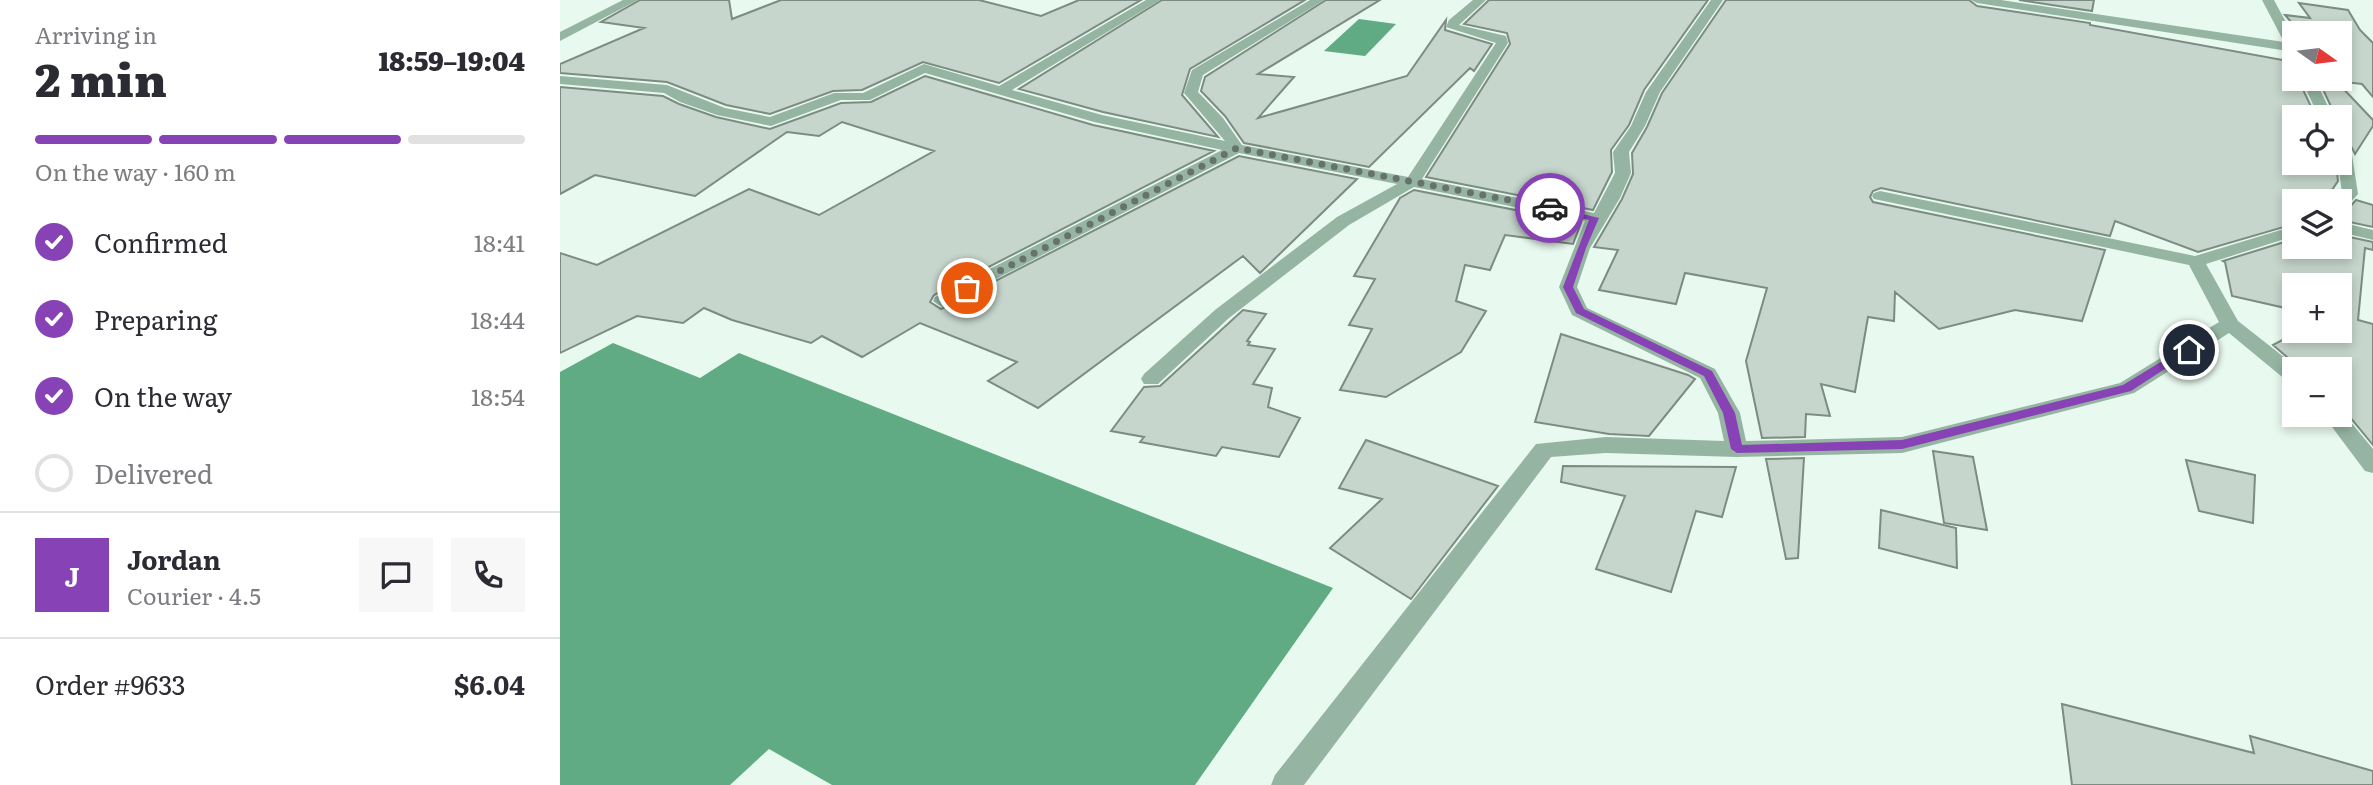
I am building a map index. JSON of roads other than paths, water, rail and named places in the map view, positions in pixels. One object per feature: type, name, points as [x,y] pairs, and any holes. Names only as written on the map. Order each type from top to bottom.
[{"type":"street","points":[[560,37],[632,0]]},
{"type":"street","points":[[1001,91],[1154,0]]},
{"type":"street","points":[[1237,148],[1218,121],[1191,93],[1197,73],[1318,0]]},
{"type":"street","points":[[1151,379],[1222,314],[1343,220],[1412,182],[1502,43],[1502,39],[1452,27],[1453,23],[1480,0]]},
{"type":"street","points":[[1581,248],[1612,198],[1623,173],[1620,152],[1638,126],[1653,92],[1717,0]]},
{"type":"street","points":[[1979,0],[2282,45]]},
{"type":"street","points":[[2268,0],[2282,25]]},
{"type":"street","points":[[560,80],[667,89],[685,99],[722,111],[771,122],[839,96],[865,97],[924,68],[1099,119],[1595,218],[1581,248],[1568,287],[1579,311],[1709,374],[1729,413],[1737,449]]},
{"type":"street","points":[[942,300],[1237,148]]},
{"type":"street","points":[[1880,196],[2196,261],[2282,235]]},
{"type":"street","points":[[2352,230],[2373,235]]},
{"type":"street","points":[[2196,261],[2230,324],[2282,366]]},
{"type":"street","points":[[1286,785],[1544,450],[1606,445],[1737,449],[1902,445],[2127,388],[2230,324]]},
{"type":"street","points":[[2343,427],[2373,465]]}]
